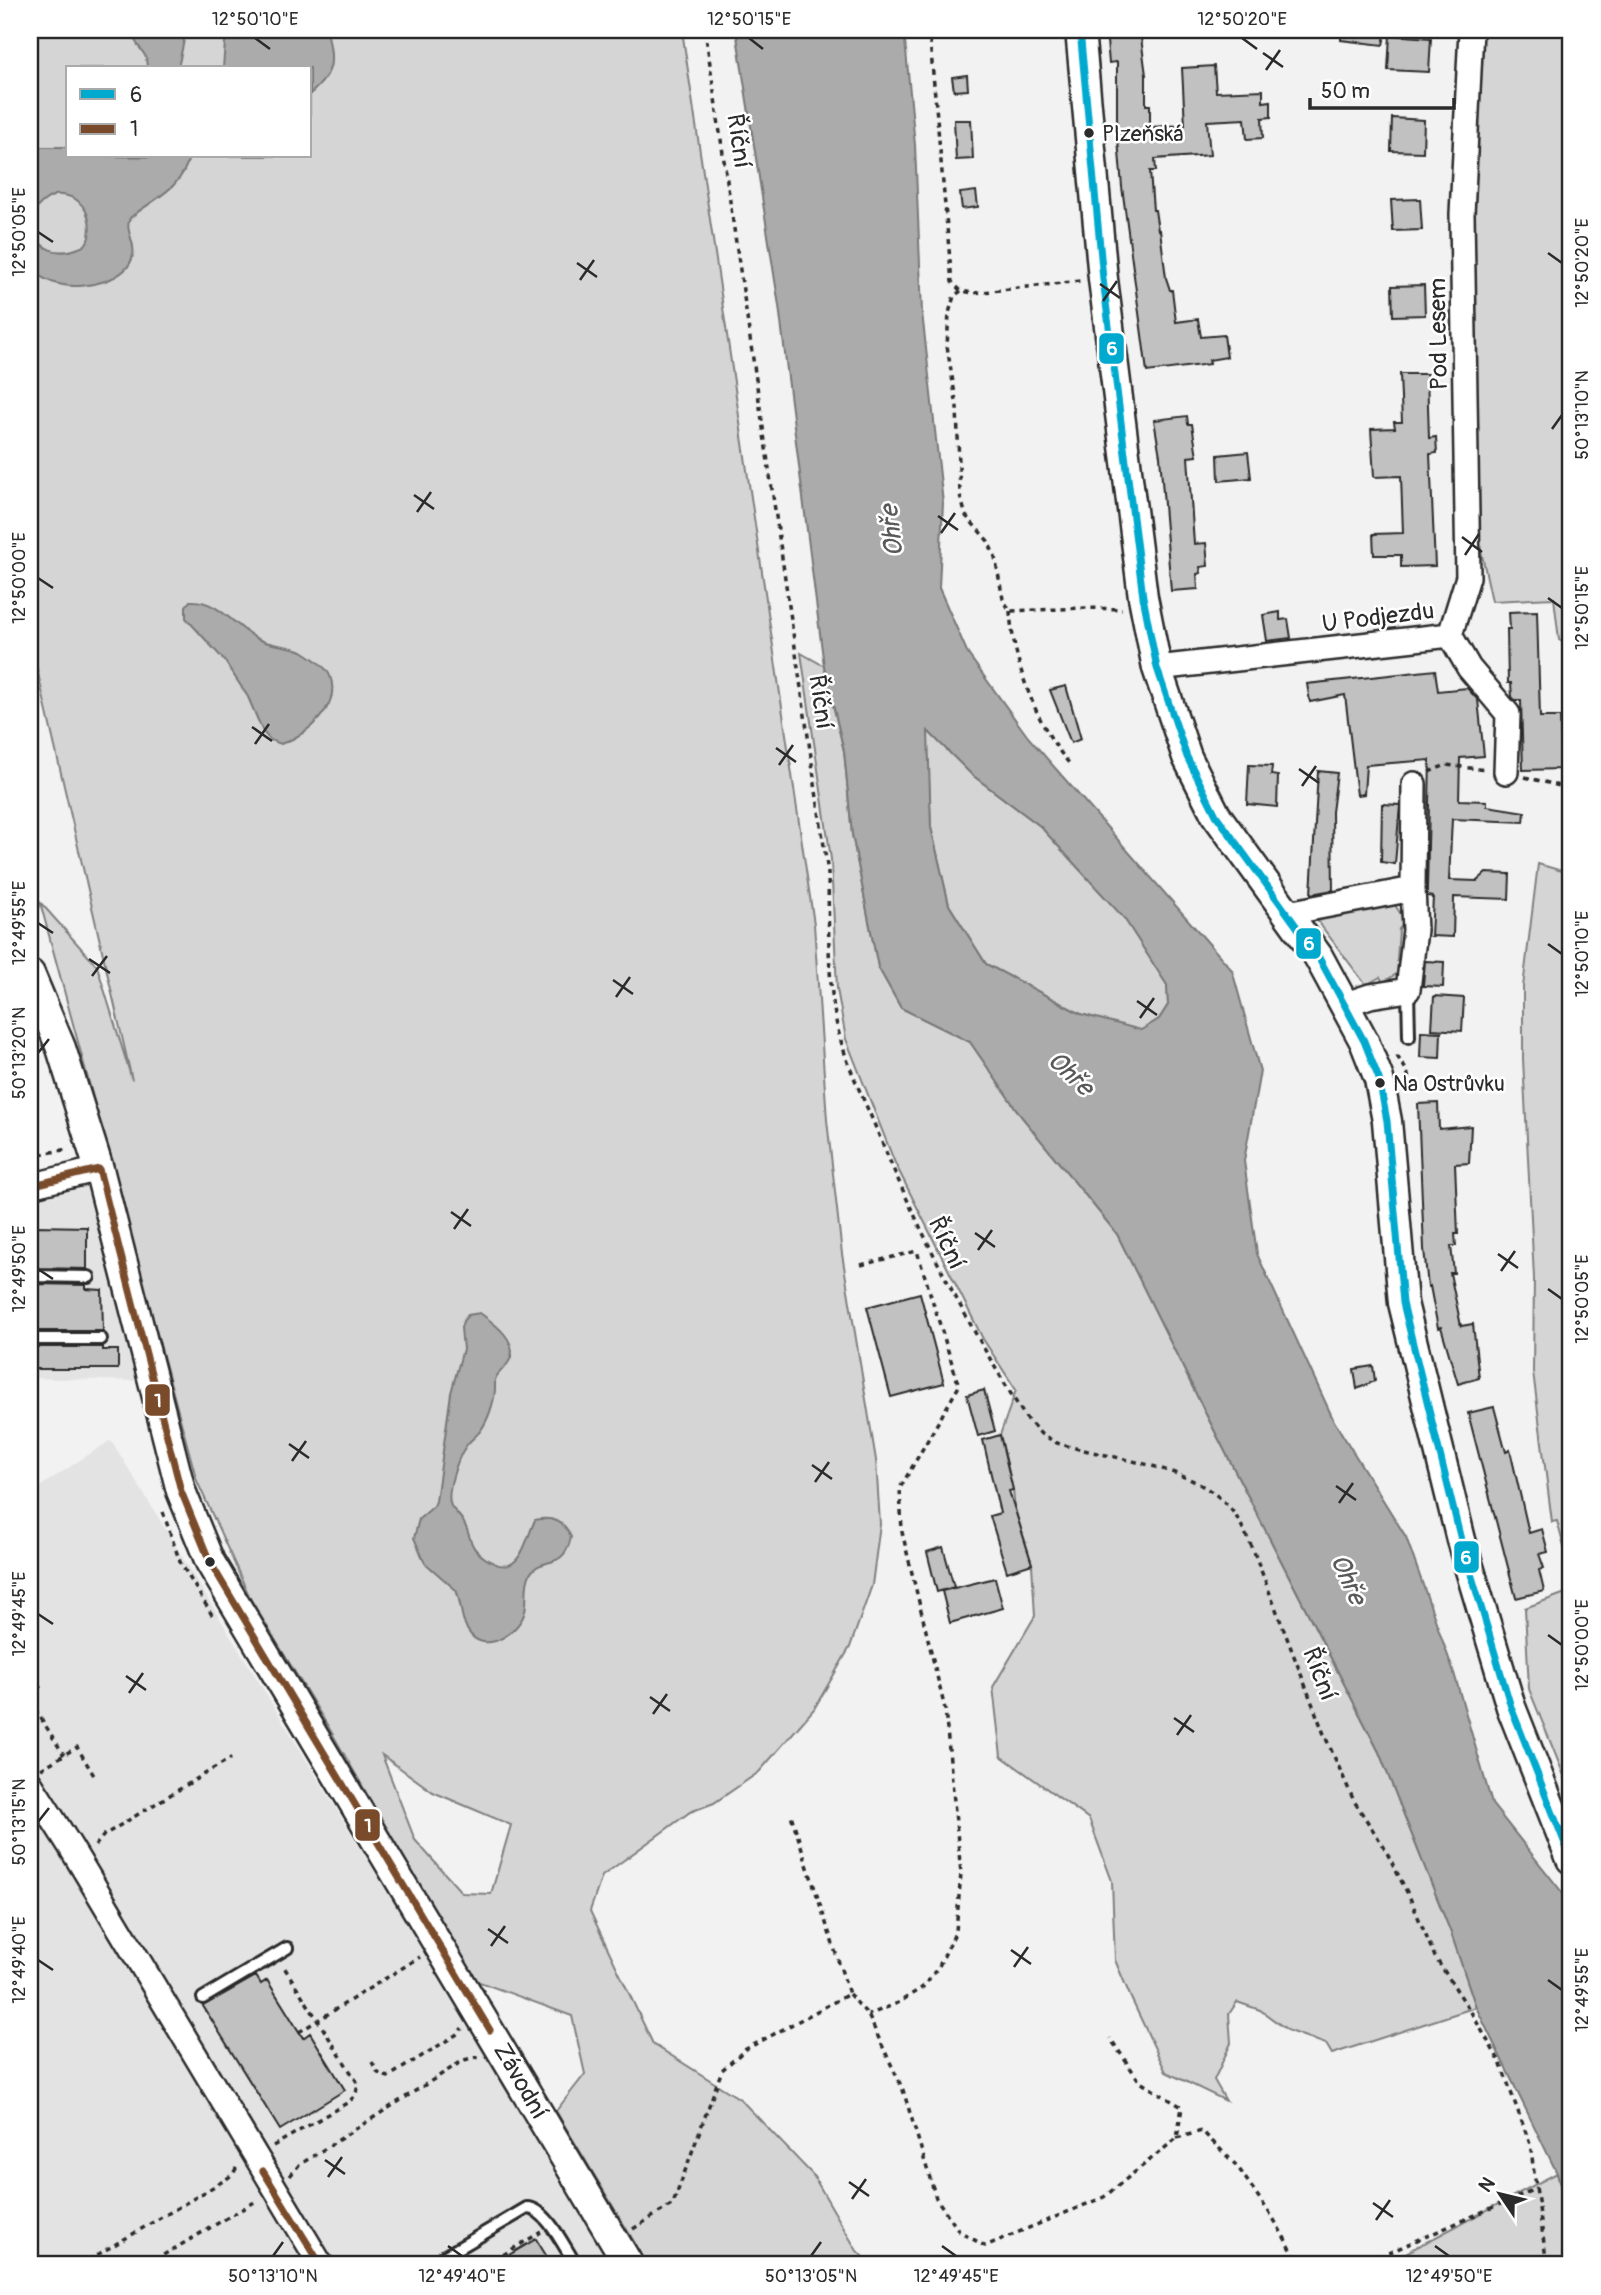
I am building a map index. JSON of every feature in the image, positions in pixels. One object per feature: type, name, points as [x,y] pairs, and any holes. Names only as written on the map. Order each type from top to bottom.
[{"type":"street","points":[[1080,30],[1102,279],[1145,607],[1157,668],[1187,757],[1216,815],[1318,956],[1364,1041],[1384,1098],[1403,1303],[1461,1540],[1511,1707],[1571,1859]]},
{"type":"street","name":"Pod Lesem","points":[[1450,635],[1468,576],[1462,214],[1471,30]]},
{"type":"street","name":"U Podjezdu","points":[[1157,668],[1450,635],[1469,668],[1508,714],[1506,772]]},
{"type":"street","points":[[1346,1004],[1370,996],[1408,990],[1415,930],[1414,784]]},
{"type":"street","points":[[1288,913],[1413,890]]},
{"type":"street","name":"Závodní","points":[[30,974],[61,1048],[99,1169],[181,1491],[210,1562],[629,2265]]},
{"type":"street","points":[[30,1186],[99,1169]]},
{"type":"street","points":[[35,1776],[70,1846],[321,2265]]},
{"type":"lane","points":[[1408,990],[1409,1037]]},
{"type":"lane","points":[[30,1276],[89,1277]]},
{"type":"lane","points":[[30,1339],[101,1339]]},
{"type":"lane","points":[[203,1998],[287,1948]]},
{"type":"lane","points":[[430,2265],[527,2208],[543,2214],[576,2265]]},
{"type":"path","name":"Říční","points":[[705,30],[828,873],[831,976],[836,1022],[847,1057],[888,1158],[948,1287],[1026,1418],[1041,1434],[1057,1443],[1163,1470],[1198,1483],[1211,1491],[1237,1517],[1252,1547],[1324,1734],[1354,1801],[1384,1847],[1410,1898],[1435,1957],[1500,2062],[1530,2144],[1547,2265]]},
{"type":"path","points":[[929,30],[952,282],[961,292]]},
{"type":"path","points":[[1069,764],[1052,743],[1038,716],[1012,634],[1010,611],[1003,599],[995,556],[988,541],[966,516],[960,495],[957,407],[947,346],[949,313],[954,296],[961,292],[974,293],[1102,279]]},
{"type":"path","points":[[1010,611],[1085,608],[1119,610],[1145,607]]},
{"type":"path","points":[[1414,784],[1425,773],[1446,765],[1506,772],[1571,789]]},
{"type":"path","points":[[861,1265],[917,1251],[959,1386],[900,1488],[902,1532],[945,1709],[961,1873],[956,1931],[939,1966],[923,1987],[898,2003],[869,2015]]},
{"type":"path","points":[[30,1693],[41,1686]]},
{"type":"path","points":[[30,1700],[64,1755]]},
{"type":"path","points":[[35,1776],[77,1747],[96,1779]]},
{"type":"path","points":[[791,1815],[849,1994],[869,2015],[903,2090],[936,2198],[959,2231],[985,2246],[1104,2197],[1177,2138],[1202,2131],[1237,2166],[1273,2218],[1300,2265]]},
{"type":"path","points":[[299,2032],[422,1956]]},
{"type":"path","points":[[614,2241],[673,2204],[722,2070],[746,2049],[849,1994]]},
{"type":"path","points":[[1110,2038],[1140,2082],[1182,2107],[1177,2138]]},
{"type":"path","points":[[289,2184],[293,2171],[299,2165],[464,2060]]},
{"type":"path","points":[[80,2265],[225,2180],[236,2169],[238,2155]]},
{"type":"path","points":[[1361,2265],[1537,2188]]},
{"type":"path","points":[[146,2265],[254,2200],[267,2202]]},
{"type":"path","points":[[486,2265],[545,2230]]},
{"type":"shaded area","points":[[30,30],[682,30],[814,924],[827,1120],[842,1254],[876,1460],[880,1524],[872,1585],[850,1647],[814,1709],[759,1772],[714,1803],[690,1812],[602,1876],[590,1911],[653,2044],[740,2099],[813,2175],[857,2251],[871,2265],[648,2265],[556,2111],[585,2074],[572,2016],[474,1980],[329,1728],[251,1600],[197,1481],[40,902],[97,966],[132,1080],[30,639]],"holes":[[[382,1755],[433,1792],[511,1825],[491,1894],[462,1893],[415,1840]]]},
{"type":"shaded area","points":[[1477,30],[1571,30],[1571,647],[1559,640],[1554,598],[1492,601],[1480,546],[1472,195]]},
{"type":"shaded area","points":[[801,653],[824,666],[844,751],[852,834],[878,967],[901,1008],[970,1042],[1021,1116],[1117,1234],[1379,1752],[1451,1933],[1476,2007],[1332,2054],[1326,2044],[1289,2031],[1260,2010],[1237,2002],[1229,2014],[1231,2043],[1214,2080],[1226,2101],[1166,2072],[1115,1960],[1112,1881],[1089,1819],[1001,1756],[993,1687],[1035,1616],[1032,1564],[1015,1509],[1000,1435],[1016,1390],[983,1339],[895,1163],[846,1039],[837,989],[831,859]]},
{"type":"shaded area","points":[[927,730],[971,774],[1040,826],[1124,918],[1167,985],[1168,1005],[1159,1019],[1141,1031],[1081,1014],[986,964],[949,905],[931,827]]},
{"type":"shaded area","points":[[1538,864],[1569,873],[1571,864],[1571,1573],[1557,1521],[1552,1522],[1533,1372],[1534,1278],[1523,1059],[1523,987]]},
{"type":"shaded area","points":[[1391,899],[1406,922],[1399,929],[1397,961],[1405,969],[1383,982],[1380,977],[1366,985],[1313,915]]},
{"type":"shaded area","points":[[94,1183],[138,1381],[30,1378],[30,1197]]},
{"type":"shaded area","points":[[111,1440],[614,2265],[30,2265],[30,1493]]},
{"type":"shaded area","points":[[1571,1591],[1571,1793],[1529,1689],[1525,1608]]},
{"type":"shaded area","points":[[1557,2173],[1571,2224],[1571,2265],[1383,2265]]},
{"type":"water","points":[[128,30],[188,30],[178,66],[147,66],[146,57]]},
{"type":"water","points":[[226,30],[327,30],[331,50],[330,65],[324,79],[312,92],[312,66],[223,66]]},
{"type":"water","name":"Ohře","points":[[736,30],[904,30],[915,145],[922,312],[943,503],[939,588],[968,654],[1028,737],[1232,970],[1260,1071],[1244,1161],[1257,1254],[1334,1421],[1406,1537],[1454,1673],[1492,1804],[1565,1896],[1571,1915],[1571,2224],[1557,2173],[1476,2007],[1451,1933],[1379,1752],[1117,1234],[1021,1116],[970,1042],[901,1008],[878,967],[852,834],[844,751],[824,666],[779,306]],"holes":[[[928,731],[971,774],[1040,826],[1124,918],[1167,985],[1168,1005],[1159,1019],[1141,1030],[1081,1014],[986,964],[949,905],[931,827]]]},
{"type":"water","points":[[30,147],[66,147],[66,158],[189,158],[173,185],[130,218],[128,227],[133,255],[123,271],[104,281],[83,286],[59,284],[30,268]],"holes":[[[55,195],[71,197],[78,201],[87,213],[90,228],[87,243],[63,252],[50,250],[40,243],[34,234],[34,213],[42,203]]]},
{"type":"water","points":[[190,601],[210,605],[260,640],[302,651],[322,665],[330,676],[331,698],[326,709],[311,727],[281,744],[270,740],[263,732],[248,697],[224,660],[186,618],[186,606]]},
{"type":"water","points":[[480,1313],[504,1334],[512,1348],[511,1356],[495,1380],[493,1400],[486,1421],[459,1458],[451,1484],[451,1506],[464,1523],[475,1549],[496,1564],[506,1566],[519,1557],[535,1520],[557,1521],[571,1537],[563,1555],[540,1565],[530,1574],[525,1611],[517,1626],[503,1638],[486,1642],[478,1640],[467,1630],[456,1590],[425,1563],[414,1538],[419,1519],[436,1501],[451,1393],[463,1349],[463,1321],[468,1315]]},
{"type":"building","points":[[1106,30],[1140,30],[1146,75],[1146,105],[1150,105],[1150,127],[1185,125],[1182,68],[1214,66],[1216,92],[1263,90],[1263,102],[1271,101],[1271,117],[1262,118],[1263,138],[1247,139],[1245,119],[1207,121],[1210,155],[1155,159],[1156,171],[1150,171],[1153,210],[1160,230],[1166,278],[1172,290],[1176,322],[1198,319],[1201,337],[1224,335],[1227,357],[1209,360],[1210,364],[1147,372],[1122,187],[1117,128],[1117,62],[1109,63]]},
{"type":"building","points":[[1341,30],[1386,30],[1383,45],[1341,40]]},
{"type":"building","points":[[1390,35],[1431,38],[1429,72],[1388,70]]},
{"type":"building","points":[[967,75],[968,90],[954,91],[952,77]]},
{"type":"building","points":[[1392,118],[1424,120],[1423,152],[1391,151]]},
{"type":"building","points":[[954,120],[971,120],[973,159],[956,160]]},
{"type":"building","points":[[976,191],[978,207],[962,209],[960,193]]},
{"type":"building","points":[[1420,199],[1422,230],[1393,231],[1391,200]]},
{"type":"building","points":[[1424,285],[1425,315],[1393,316],[1392,286]]},
{"type":"building","points":[[1400,374],[1427,374],[1429,438],[1436,437],[1437,453],[1430,454],[1435,566],[1401,567],[1401,555],[1374,555],[1373,534],[1403,533],[1401,476],[1374,477],[1371,429],[1395,428],[1394,422],[1402,422]]},
{"type":"building","points":[[1187,416],[1188,424],[1192,424],[1197,456],[1188,457],[1194,544],[1206,543],[1208,566],[1200,567],[1201,573],[1197,574],[1198,589],[1171,591],[1160,456],[1154,420]]},
{"type":"building","points":[[1248,452],[1251,478],[1219,481],[1218,455]]},
{"type":"building","points":[[1537,611],[1540,717],[1560,717],[1562,769],[1523,770],[1521,700],[1512,697],[1511,683],[1508,683],[1509,612]]},
{"type":"building","points":[[1280,612],[1280,620],[1288,619],[1291,638],[1267,641],[1263,615]]},
{"type":"building","points":[[1435,670],[1438,691],[1467,688],[1478,700],[1484,756],[1460,758],[1459,800],[1487,801],[1487,806],[1525,812],[1524,822],[1452,819],[1449,880],[1477,881],[1486,873],[1510,874],[1509,899],[1454,897],[1453,937],[1431,936],[1433,897],[1427,896],[1430,760],[1366,765],[1364,794],[1357,795],[1345,695],[1310,702],[1307,684]]},
{"type":"building","points":[[1066,686],[1081,739],[1071,743],[1050,690]]},
{"type":"building","points":[[1249,765],[1272,766],[1271,775],[1278,776],[1277,807],[1247,804]]},
{"type":"building","points":[[1318,771],[1337,773],[1332,812],[1333,890],[1311,894]]},
{"type":"building","points":[[1382,804],[1400,805],[1395,864],[1381,862]]},
{"type":"building","points":[[1425,961],[1444,962],[1443,987],[1423,986]]},
{"type":"building","points":[[1434,996],[1464,998],[1462,1031],[1432,1029]]},
{"type":"building","points":[[1421,1031],[1441,1032],[1440,1058],[1420,1057]]},
{"type":"building","points":[[1438,1103],[1439,1129],[1471,1126],[1469,1163],[1455,1164],[1458,1234],[1455,1234],[1456,1246],[1451,1246],[1454,1273],[1450,1273],[1461,1326],[1473,1324],[1479,1378],[1458,1384],[1441,1327],[1438,1328],[1430,1286],[1428,1287],[1424,1249],[1418,1104]]},
{"type":"building","points":[[35,1226],[87,1227],[87,1269],[35,1268],[35,1254],[30,1254],[30,1236],[35,1236]]},
{"type":"building","points":[[35,1284],[86,1285],[86,1289],[102,1290],[103,1331],[30,1331],[30,1289],[36,1289]]},
{"type":"building","points":[[920,1293],[944,1383],[891,1397],[867,1307]]},
{"type":"building","points":[[30,1347],[103,1347],[103,1350],[118,1350],[118,1369],[30,1369]]},
{"type":"building","points":[[1373,1366],[1375,1381],[1357,1389],[1354,1369]]},
{"type":"building","points":[[984,1390],[995,1431],[978,1436],[967,1395]]},
{"type":"building","points":[[1494,1407],[1506,1452],[1510,1450],[1529,1533],[1542,1529],[1548,1552],[1539,1554],[1544,1568],[1539,1570],[1544,1591],[1516,1598],[1468,1413]]},
{"type":"building","points":[[1000,1435],[1013,1490],[1009,1491],[1032,1564],[1007,1572],[990,1516],[1000,1513],[983,1440]]},
{"type":"building","points":[[943,1547],[954,1587],[937,1592],[927,1552]]},
{"type":"building","points":[[995,1578],[1003,1608],[950,1623],[942,1591]]},
{"type":"building","points":[[256,1976],[261,1984],[267,1980],[303,2038],[310,2033],[345,2090],[280,2130],[203,2006]]},
{"type":"building","points":[[536,2239],[552,2265],[492,2265]]},
{"type":"transit line","name":"6","points":[[1080,30],[1103,279],[1143,597],[1157,668],[1187,757],[1216,815],[1318,956],[1364,1041],[1379,1079],[1387,1121],[1403,1303],[1461,1540],[1511,1707],[1571,1859]]},
{"type":"transit line","name":"1","points":[[99,1169],[181,1491],[210,1562],[490,2030]]},
{"type":"transit line","name":"1","points":[[30,1186],[99,1169]]},
{"type":"transit line","name":"1","points":[[263,2171],[321,2265]]},
{"type":"place","name":"Plzeňská","points":[[1089,133]]},
{"type":"place","name":"Na Ostrůvku","points":[[1380,1083]]}]
